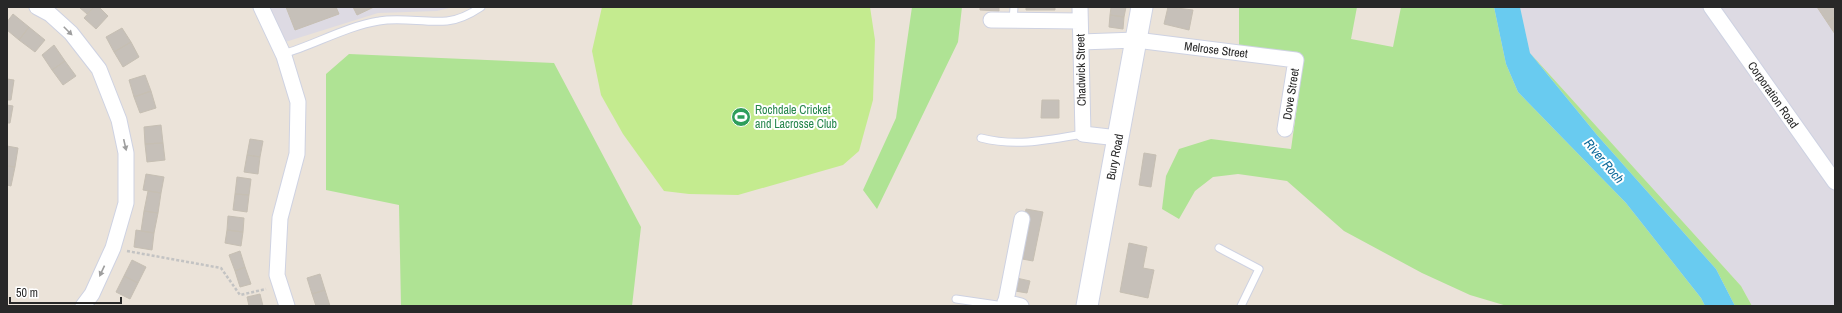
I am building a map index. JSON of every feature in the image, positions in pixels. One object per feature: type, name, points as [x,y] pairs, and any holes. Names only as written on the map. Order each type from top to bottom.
[{"type":"main road","name":"Bury Road","points":[[1087,306],[1142,7]]},
{"type":"street","points":[[37,7],[50,14],[71,33],[99,69],[119,120],[126,153],[126,203],[113,248],[92,294],[83,306]]},
{"type":"street","points":[[261,7],[283,55],[298,102],[297,154],[280,218],[277,275],[287,306]]},
{"type":"street","name":"Corporation Road","points":[[1712,7],[1835,182]]},
{"type":"street","points":[[991,20],[1014,14],[1080,14]]},
{"type":"street","name":"Chadwick Street","points":[[1080,14],[1083,134]]},
{"type":"street","name":"Melrose Street","points":[[1081,42],[1136,40],[1296,60]]},
{"type":"street","name":"Dove Street","points":[[1285,129],[1296,60]]},
{"type":"street","points":[[1083,134],[1118,138]]},
{"type":"street","points":[[1021,306],[1005,305],[1022,218]]},
{"type":"lane","points":[[283,55],[379,20],[448,21],[481,7]]},
{"type":"lane","points":[[981,138],[998,142],[1033,143],[1083,134]]},
{"type":"lane","points":[[1219,248],[1259,269],[1241,306]]},
{"type":"lane","points":[[956,299],[1005,305]]},
{"type":"path","points":[[113,248],[221,268],[240,295],[280,285]]},
{"type":"shaded area","points":[[265,7],[453,7],[437,11],[378,13],[282,43]]},
{"type":"shaded area","points":[[1520,7],[1835,7],[1835,306],[1752,306],[1741,286],[1530,53]]},
{"type":"green space","name":"Rochdale Cricket and Lacrosse Club","points":[[602,7],[870,7],[875,40],[873,100],[859,151],[843,165],[738,195],[689,194],[664,191],[623,134],[601,95],[592,51]]},
{"type":"green space","points":[[912,7],[962,7],[958,42],[877,209],[863,190],[896,118]]},
{"type":"green space","points":[[1239,7],[1357,7],[1351,39],[1393,47],[1401,7],[1494,7],[1506,64],[1518,92],[1626,203],[1701,298],[1705,306],[1507,306],[1470,295],[1422,273],[1344,231],[1287,181],[1238,174],[1213,177],[1195,191],[1179,219],[1162,209],[1166,176],[1179,149],[1211,139],[1291,149],[1304,57],[1239,45]]},
{"type":"green space","points":[[1530,53],[1741,286],[1752,306],[1735,306],[1716,269],[1597,135]]},
{"type":"green space","points":[[349,54],[554,63],[641,227],[632,306],[401,306],[399,205],[326,190],[326,74]]},
{"type":"water","name":"River Roch","points":[[1494,7],[1520,7],[1530,53],[1597,135],[1716,269],[1735,306],[1705,306],[1701,298],[1626,203],[1518,92],[1506,64]]},
{"type":"building","points":[[79,7],[94,7],[87,14]]},
{"type":"building","points":[[94,7],[99,7],[108,16],[96,29],[84,18]]},
{"type":"building","points":[[286,7],[336,7],[339,14],[295,30]]},
{"type":"building","points":[[353,7],[374,7],[357,15]]},
{"type":"building","points":[[980,7],[999,7],[999,11],[980,10]]},
{"type":"building","points":[[1026,7],[1055,7],[1055,10],[1026,10]]},
{"type":"building","points":[[1111,7],[1126,7],[1124,17],[1110,15]]},
{"type":"building","points":[[1168,7],[1193,10],[1189,30],[1164,24]]},
{"type":"building","points":[[1817,7],[1835,7],[1835,17],[1827,22]]},
{"type":"building","points":[[13,14],[29,27],[19,40],[7,30],[7,22]]},
{"type":"building","points":[[1110,15],[1124,17],[1123,29],[1109,27]]},
{"type":"building","points":[[1835,17],[1835,34],[1827,22]]},
{"type":"building","points":[[29,27],[45,40],[35,52],[19,40]]},
{"type":"building","points":[[122,28],[131,42],[114,52],[106,37]]},
{"type":"building","points":[[131,42],[139,57],[123,67],[114,52]]},
{"type":"building","points":[[54,45],[65,61],[52,70],[42,55]]},
{"type":"building","points":[[65,61],[76,76],[63,85],[52,70]]},
{"type":"building","points":[[145,75],[151,91],[134,97],[129,80]]},
{"type":"building","points":[[7,79],[14,80],[11,100],[7,100]]},
{"type":"building","points":[[151,91],[156,108],[140,113],[134,97]]},
{"type":"building","points":[[1042,100],[1059,100],[1059,118],[1041,118]]},
{"type":"building","points":[[7,105],[13,106],[10,123],[7,123]]},
{"type":"building","points":[[161,125],[163,143],[145,144],[144,127]]},
{"type":"building","points":[[250,139],[263,141],[260,157],[247,155]]},
{"type":"building","points":[[163,143],[165,160],[147,162],[145,144]]},
{"type":"building","points":[[7,146],[18,148],[15,167],[7,166]]},
{"type":"building","points":[[1144,153],[1156,155],[1151,187],[1139,185]]},
{"type":"building","points":[[247,155],[260,157],[258,174],[244,172]]},
{"type":"building","points":[[7,166],[15,167],[11,186],[7,185]]},
{"type":"building","points":[[146,174],[164,177],[161,193],[143,190]]},
{"type":"building","points":[[237,177],[251,179],[249,195],[235,194]]},
{"type":"building","points":[[148,191],[161,193],[158,213],[144,211]]},
{"type":"building","points":[[235,194],[249,195],[247,212],[233,210]]},
{"type":"building","points":[[1026,209],[1043,212],[1033,261],[1017,258]]},
{"type":"building","points":[[144,211],[158,213],[154,233],[141,231]]},
{"type":"building","points":[[228,216],[244,218],[243,232],[227,230]]},
{"type":"building","points":[[136,230],[154,233],[152,250],[134,247]]},
{"type":"building","points":[[227,230],[243,232],[241,246],[225,243]]},
{"type":"building","points":[[1129,243],[1147,247],[1143,268],[1154,270],[1148,298],[1120,292]]},
{"type":"building","points":[[240,251],[245,267],[235,271],[229,255]]},
{"type":"building","points":[[132,260],[146,267],[138,283],[124,276]]},
{"type":"building","points":[[245,267],[251,284],[240,287],[235,271]]},
{"type":"building","points":[[320,274],[325,290],[312,294],[307,278]]},
{"type":"building","points":[[124,276],[138,283],[130,299],[116,292]]},
{"type":"building","points":[[1012,277],[1030,281],[1027,293],[1009,290]]},
{"type":"building","points":[[325,290],[330,306],[316,306],[312,294]]},
{"type":"building","points":[[260,294],[263,306],[249,306],[247,297]]},
{"type":"place","name":"Rochdale Cricket and Lacrosse Club","points":[[741,117]]}]
